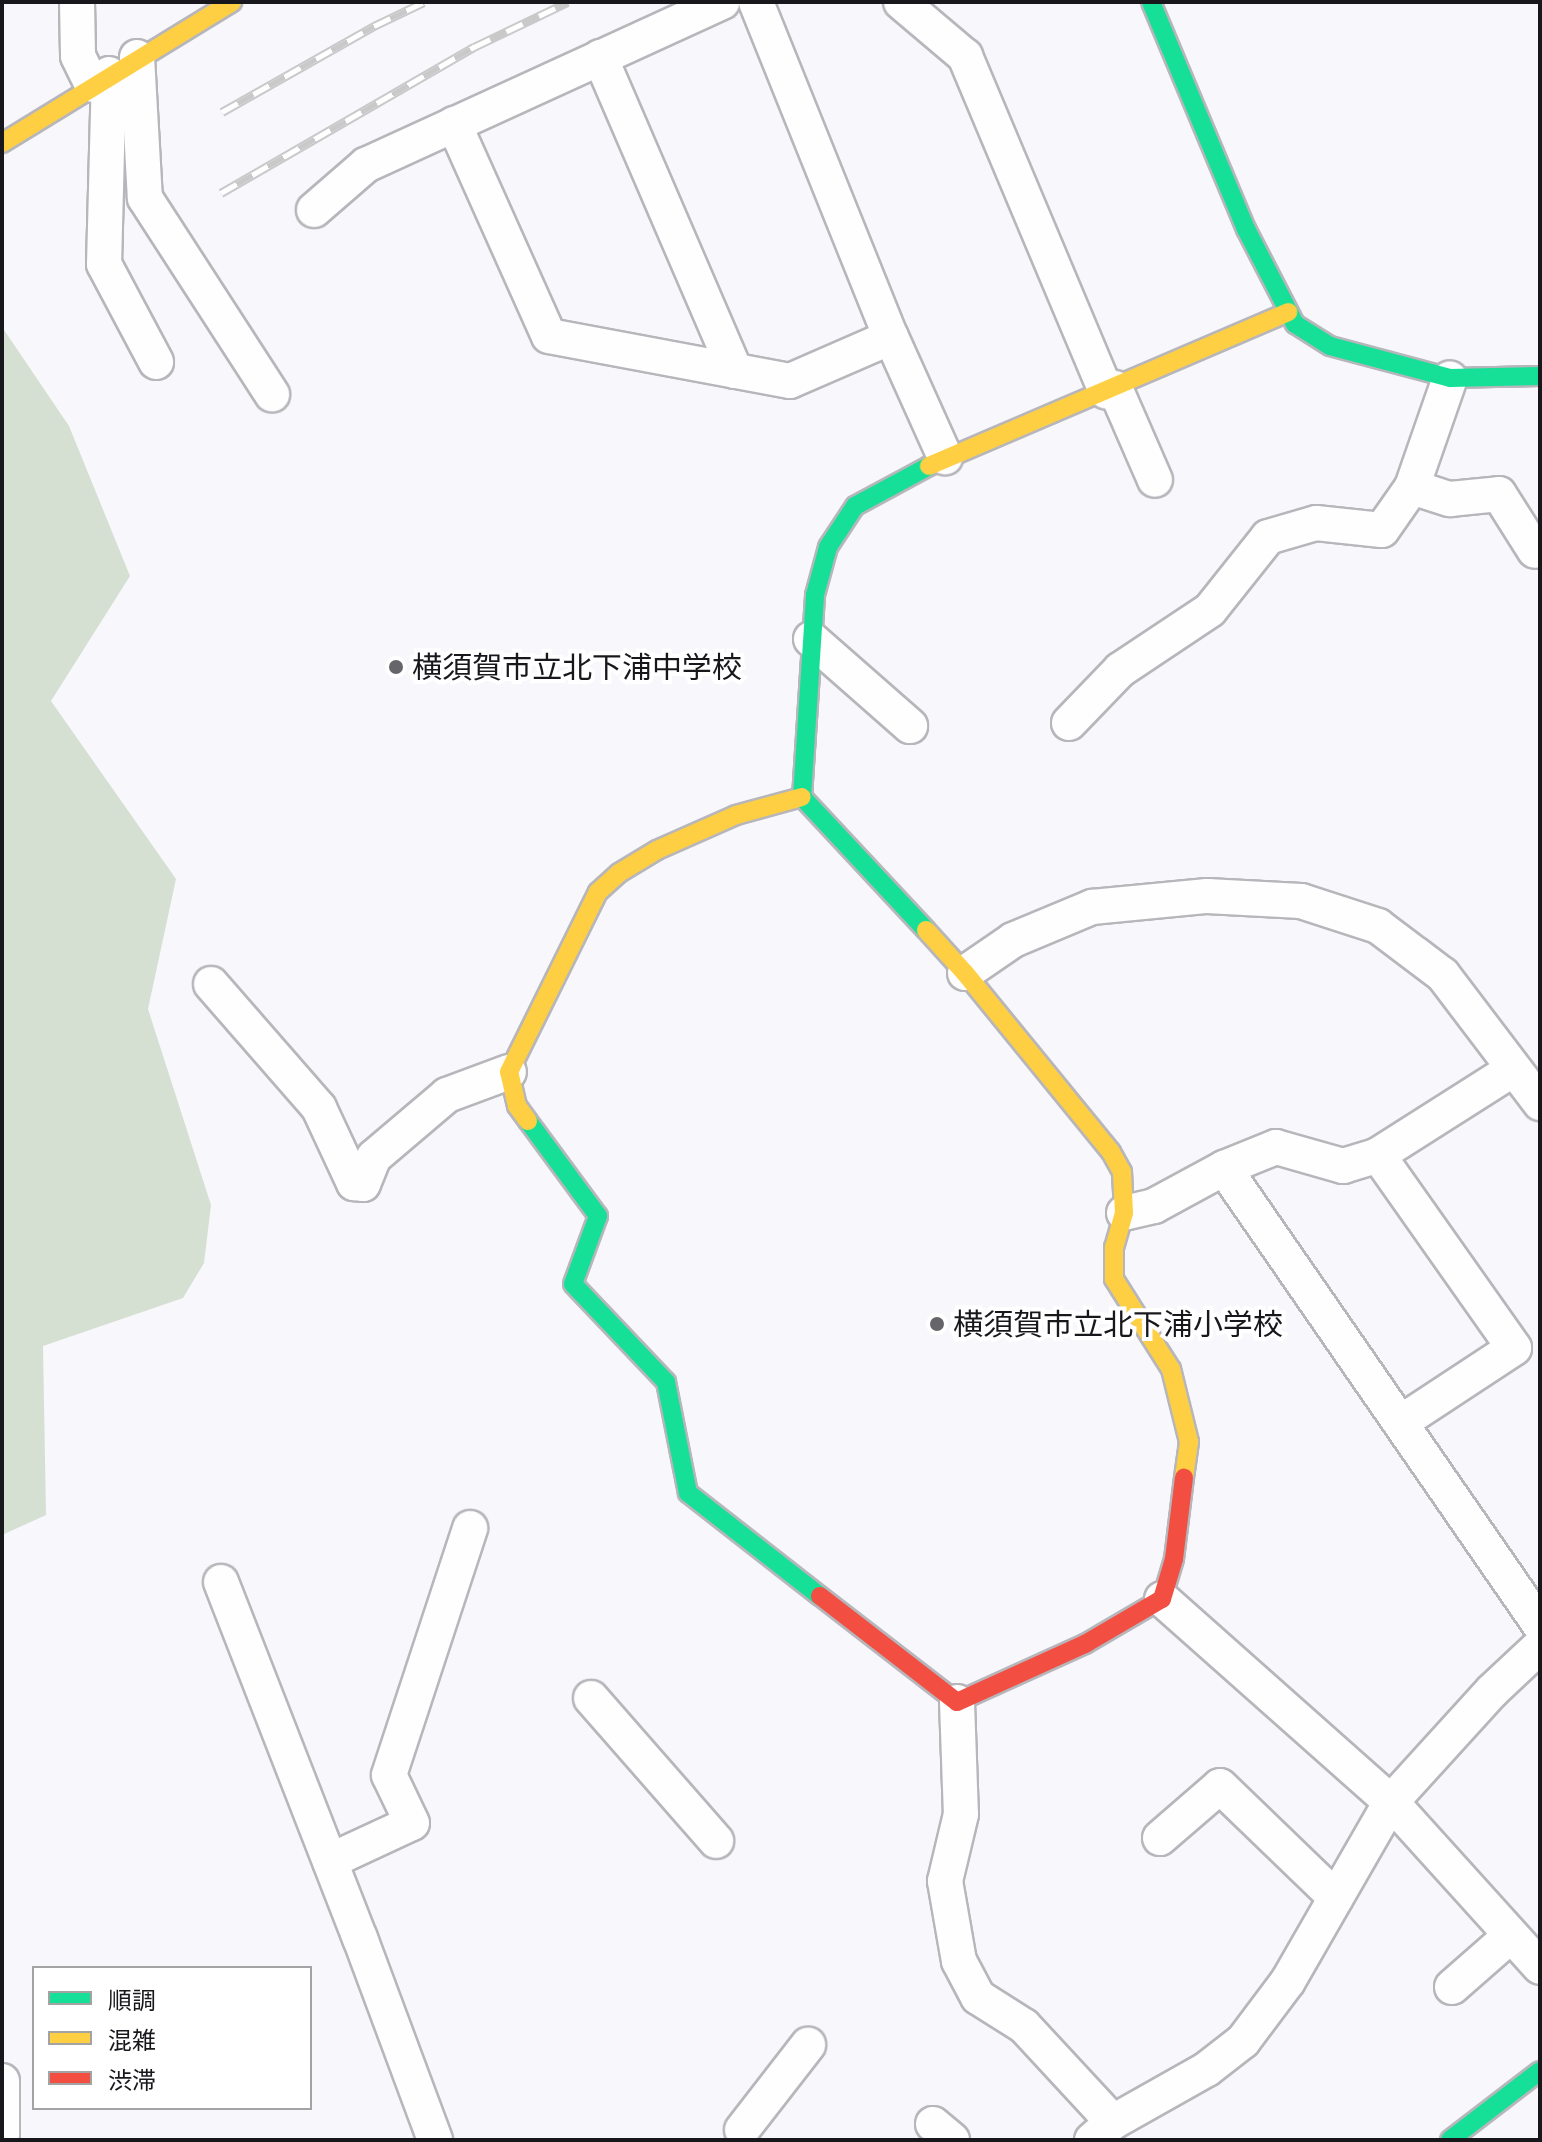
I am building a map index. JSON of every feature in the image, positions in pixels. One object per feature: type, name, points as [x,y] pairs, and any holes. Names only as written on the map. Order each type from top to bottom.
[{"type":"main road","points":[[2,143],[112,72],[232,2]]},
{"type":"main road","points":[[1151,2],[1246,229],[1295,324],[1330,346],[1450,378],[1540,376]]},
{"type":"main road","points":[[802,797],[736,815],[657,850],[619,873],[598,892],[509,1072],[517,1106],[598,1216],[573,1284],[666,1382],[688,1493],[957,1702],[1085,1644],[1162,1599],[1174,1559],[1189,1442],[1171,1369],[1114,1279],[1114,1247],[1124,1213],[1122,1172],[1111,1152],[965,973],[802,797],[815,595],[828,547],[855,506],[945,457],[1111,390],[1288,312]]},
{"type":"main road","points":[[1450,2140],[1540,2071]]},
{"type":"street","points":[[77,2],[78,56],[112,72]]},
{"type":"street","points":[[314,210],[366,165],[722,2]]},
{"type":"street","points":[[756,2],[891,337],[945,457]]},
{"type":"street","points":[[901,2],[965,56],[1111,390],[1155,480]]},
{"type":"street","points":[[600,57],[735,371]]},
{"type":"street","points":[[112,72],[104,264],[156,362]]},
{"type":"street","points":[[112,72],[145,198],[272,394]]},
{"type":"street","points":[[454,124],[549,336],[790,381],[891,337]]},
{"type":"street","points":[[1069,723],[1120,670],[1210,610],[1268,537],[1316,523],[1382,530],[1412,487],[1450,378]]},
{"type":"street","points":[[1412,487],[1450,499],[1499,494],[1535,551]]},
{"type":"street","points":[[811,639],[910,726]]},
{"type":"street","points":[[965,973],[1013,940],[1092,907],[1207,896],[1301,901],[1378,926],[1443,975],[1540,1103]]},
{"type":"street","points":[[211,984],[319,1108],[354,1183],[363,1184],[374,1157],[447,1095],[509,1072]]},
{"type":"street","points":[[1124,1213],[1154,1206],[1224,1168],[1276,1147],[1343,1166],[1378,1155],[1512,1070]]},
{"type":"street","points":[[1378,1155],[1514,1348],[1400,1423]]},
{"type":"street","points":[[1224,1168],[1540,1625]]},
{"type":"street","points":[[330,1861],[412,1823],[389,1775],[470,1528]]},
{"type":"street","points":[[221,1582],[435,2140]]},
{"type":"street","points":[[1162,1599],[1391,1802],[1540,1967]]},
{"type":"street","points":[[957,1702],[961,1814],[945,1881],[959,1961],[978,1997],[1024,2026],[1102,2131],[1207,2069],[1243,2041],[1288,1981],[1391,1802],[1492,1691],[1540,1646]]},
{"type":"street","points":[[591,1698],[716,1841]]},
{"type":"street","points":[[1160,1838],[1220,1786],[1336,1898]]},
{"type":"street","points":[[1452,1987],[1510,1936]]},
{"type":"street","points":[[742,2130],[808,2045]]},
{"type":"street","points":[[2,2081],[2,2135]]},
{"type":"shaded area","points":[[2,327],[69,426],[130,576],[51,701],[176,879],[148,1009],[211,1205],[204,1263],[183,1298],[43,1346],[46,1515],[2,1535]]},
{"type":"railway","points":[[222,112],[374,26],[424,2]]},
{"type":"railway","points":[[221,193],[474,47],[568,2]]},
{"type":"traffic: fast","points":[[1151,2],[1246,229],[1295,324],[1330,346],[1450,378],[1540,376]]},
{"type":"traffic: fast","points":[[926,930],[802,797],[815,595],[828,547],[855,506],[929,466]]},
{"type":"traffic: fast","points":[[528,1121],[598,1216],[573,1284],[666,1382],[688,1493],[820,1596]]},
{"type":"traffic: fast","points":[[1450,2140],[1540,2071]]},
{"type":"traffic: slow","points":[[2,143],[232,2]]},
{"type":"traffic: slow","points":[[929,466],[1288,312]]},
{"type":"traffic: slow","points":[[528,1121],[517,1106],[509,1072],[598,892],[619,873],[657,850],[736,815],[802,797]]},
{"type":"traffic: slow","points":[[926,930],[965,973],[1111,1152],[1122,1172],[1124,1213],[1114,1247],[1114,1279],[1171,1369],[1189,1442],[1184,1478]]},
{"type":"traffic: jam","points":[[820,1596],[957,1702],[1085,1644],[1162,1599],[1174,1559],[1184,1478]]},
{"type":"place","name":"横須賀市立北下浦中学校","points":[[396,667]]},
{"type":"place","name":"横須賀市立北下浦小学校","points":[[937,1324]]}]
